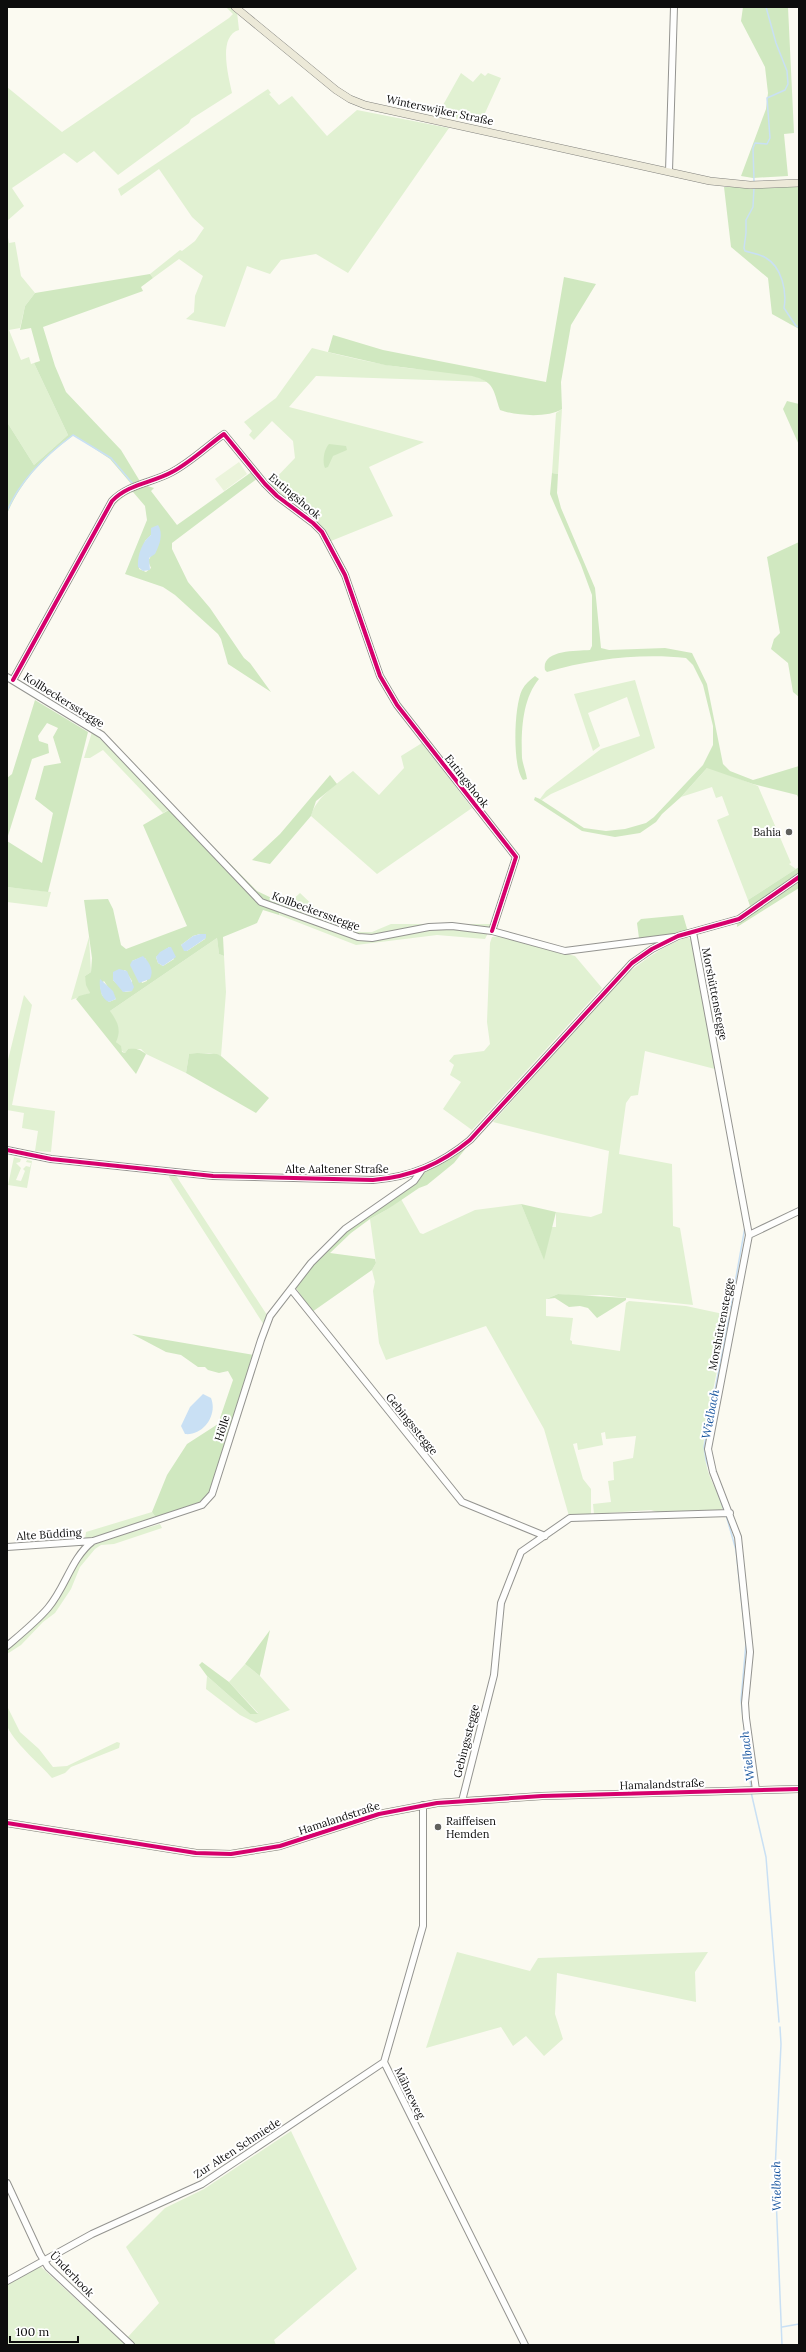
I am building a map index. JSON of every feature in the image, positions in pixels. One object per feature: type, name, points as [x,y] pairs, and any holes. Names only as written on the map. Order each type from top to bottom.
[{"type":"main road","name":"Winterswijker Straße","points":[[235,7],[336,90],[358,103],[710,181],[750,185],[799,182]]},
{"type":"main road","name":"Hamalandstraße","points":[[7,1823],[196,1853],[232,1854],[280,1846],[379,1814],[423,1804],[542,1796],[799,1789]]},
{"type":"street","points":[[670,171],[674,7]]},
{"type":"street","name":"Eutingshook","points":[[13,680],[112,501],[124,491],[158,479],[174,471],[224,434],[265,484],[322,532],[345,575],[380,676],[394,699],[516,857],[492,931]]},
{"type":"street","name":"Kollbeckersstegge","points":[[7,676],[102,735],[261,902],[358,938],[372,938],[437,927],[475,928],[492,931],[565,951],[652,938],[678,936]]},
{"type":"street","name":"Alte Aaltener Straße","points":[[7,1150],[51,1158],[213,1176],[373,1180],[388,1179],[421,1171],[440,1162],[470,1140],[632,963],[652,949],[678,936],[739,919],[799,877]]},
{"type":"street","name":"Morshüttenstegge","points":[[693,932],[749,1235],[708,1440],[710,1460],[738,1537],[750,1652],[745,1703],[753,1790]]},
{"type":"street","name":"Hölle","points":[[7,1646],[48,1608],[75,1560],[84,1548],[93,1541],[162,1520],[202,1505],[208,1501],[212,1494],[270,1316],[311,1263],[345,1229],[414,1181],[421,1171]]},
{"type":"street","points":[[749,1235],[799,1211]]},
{"type":"street","name":"Gebingsstegge","points":[[291,1289],[462,1502],[544,1536]]},
{"type":"street","name":"Gebingsstegge","points":[[462,1801],[494,1675],[501,1603],[521,1552],[570,1518],[730,1513]]},
{"type":"street","name":"Alte Büdding","points":[[7,1547],[93,1541]]},
{"type":"street","name":"Mähneweg","points":[[423,1804],[423,1926],[384,2062],[525,2345]]},
{"type":"street","name":"Zur Alten Schmiede","points":[[7,2281],[92,2234],[202,2184],[384,2062]]},
{"type":"street","name":"Ünderhook","points":[[7,2183],[44,2261],[131,2345]]},
{"type":"green space","points":[[226,7],[232,7],[237,12],[239,30],[232,34],[228,40],[226,49],[227,68],[232,93],[191,119],[189,123],[118,175],[94,151],[77,163],[64,153],[12,188],[24,206],[7,221],[7,87],[62,132],[229,18],[233,14]]},
{"type":"green space","points":[[743,7],[788,7],[794,133],[784,134],[788,176],[753,178],[741,176],[766,109],[768,93],[765,67],[741,21]]},
{"type":"green space","points":[[461,73],[473,82],[481,73],[485,76],[488,73],[501,78],[480,124],[438,114]]},
{"type":"green space","points":[[268,89],[271,93],[269,94],[279,105],[292,96],[327,136],[357,110],[449,128],[348,273],[316,254],[281,260],[270,274],[247,266],[225,327],[186,319],[194,312],[195,296],[203,276],[179,259],[153,278],[150,274],[180,250],[182,251],[195,241],[204,228],[192,217],[159,169],[121,196],[118,189]]},
{"type":"green space","points":[[724,187],[799,187],[799,329],[772,314],[768,278],[731,247]]},
{"type":"green space","points":[[7,232],[9,243],[15,242],[21,276],[35,293],[25,306],[20,328],[9,330],[21,360],[29,357],[31,364],[34,363],[68,435],[34,465],[7,422]]},
{"type":"green space","points":[[150,274],[153,278],[141,287],[143,291],[43,327],[55,366],[66,392],[121,450],[141,483],[133,486],[110,459],[74,435],[54,451],[35,470],[12,502],[7,514],[7,422],[34,465],[68,435],[34,363],[40,361],[31,328],[20,330],[25,306],[35,293]]},
{"type":"green space","points":[[564,277],[596,284],[571,325],[561,382],[562,409],[556,412],[541,415],[523,415],[500,410],[492,388],[480,378],[385,365],[328,352],[333,335],[383,350],[546,382]]},
{"type":"green space","points":[[312,348],[359,360],[416,369],[460,373],[479,378],[487,382],[316,376],[289,407],[424,442],[369,467],[393,516],[331,541],[325,531],[270,484],[295,458],[293,441],[272,421],[254,440],[249,435],[252,431],[244,422],[276,398]]},
{"type":"green space","points":[[787,401],[799,404],[799,445],[783,409]]},
{"type":"green space","points":[[562,409],[558,474],[552,473],[556,413]]},
{"type":"green space","points":[[329,444],[346,446],[347,450],[333,456],[328,467],[325,468],[324,456]]},
{"type":"green space","points":[[239,462],[247,474],[224,491],[215,479]]},
{"type":"green space","points":[[253,471],[258,478],[172,543],[172,549],[188,582],[210,608],[244,658],[250,663],[271,692],[228,664],[221,639],[218,634],[175,595],[163,587],[125,574],[147,520],[145,506],[133,492],[116,503],[98,530],[84,558],[81,558],[118,496],[144,485],[154,488],[151,491],[177,525]],"holes":[[[151,535],[151,556],[148,561],[151,568],[146,572],[139,569],[145,541]]]},
{"type":"green space","points":[[552,473],[558,474],[557,493],[561,508],[595,588],[601,648],[609,650],[665,648],[692,653],[707,684],[723,764],[730,771],[753,780],[799,766],[799,799],[797,795],[753,784],[707,768],[656,822],[640,833],[615,837],[582,831],[534,800],[535,797],[540,799],[584,828],[606,831],[625,829],[646,823],[654,817],[703,765],[713,745],[713,726],[703,685],[693,665],[686,658],[651,656],[616,658],[564,667],[547,672],[545,670],[545,663],[554,655],[568,651],[590,650],[592,646],[592,595],[581,565],[550,494]]},
{"type":"green space","points":[[799,542],[799,697],[793,692],[788,663],[771,649],[774,639],[780,633],[767,557]]},
{"type":"green space","points":[[535,676],[539,679],[529,696],[522,727],[522,758],[527,779],[523,780],[519,773],[517,762],[515,736],[517,709],[522,690]]},
{"type":"green space","points":[[635,680],[655,748],[551,794],[542,800],[540,799],[546,791],[601,749],[640,736],[627,697],[588,713],[600,746],[593,751],[574,694]]},
{"type":"green space","points":[[35,700],[88,732],[48,892],[7,887],[7,841],[42,863],[53,813],[35,799],[44,766],[61,763],[53,737],[58,728],[47,723],[38,736],[39,741],[48,744],[49,753],[32,759],[7,839],[7,778],[12,774]]},
{"type":"green space","points":[[92,732],[112,749],[170,809],[163,813],[103,750],[90,758],[84,758]]},
{"type":"green space","points":[[422,743],[472,808],[377,874],[311,816],[314,809],[323,797],[353,771],[379,795],[404,768],[401,756]]},
{"type":"green space","points":[[708,767],[758,786],[791,863],[789,864],[796,869],[748,900],[717,820],[729,815],[722,796],[716,798],[712,787],[681,797]]},
{"type":"green space","points":[[330,775],[337,784],[316,801],[311,816],[270,864],[252,860],[280,834]]},
{"type":"green space","points":[[174,807],[257,891],[282,903],[279,915],[263,910],[257,923],[223,937],[224,956],[219,954],[217,938],[110,1011],[118,1025],[119,1033],[116,1042],[121,1046],[122,1052],[125,1053],[128,1049],[136,1049],[146,1054],[136,1074],[76,999],[79,996],[90,993],[86,985],[85,976],[91,972],[92,958],[84,900],[108,899],[113,909],[121,945],[126,949],[187,926],[143,825]],"holes":[[[200,934],[206,935],[205,939],[187,951],[181,945],[193,936]],[[169,947],[174,959],[163,966],[158,963],[156,957]],[[142,957],[146,959],[147,981],[142,983],[132,961]],[[125,970],[132,981],[132,991],[125,992],[113,980]],[[104,981],[116,999],[109,1002],[102,995],[100,985]]]},
{"type":"green space","points":[[799,867],[799,888],[737,927],[738,915],[750,906],[748,900]]},
{"type":"green space","points":[[7,887],[51,892],[47,907],[7,902]]},
{"type":"green space","points":[[300,893],[322,914],[348,929],[361,932],[372,932],[391,924],[491,924],[488,928],[406,931],[361,937],[282,908],[282,903],[287,905]]},
{"type":"green space","points":[[281,911],[361,941],[422,930],[447,928],[482,931],[488,933],[485,939],[437,935],[356,945],[279,915]]},
{"type":"green space","points":[[683,915],[688,932],[642,945],[639,938],[637,923],[641,919]]},
{"type":"green space","points":[[500,936],[575,956],[602,988],[472,1130],[443,1109],[461,1082],[450,1075],[454,1065],[449,1061],[454,1055],[484,1051],[490,1044],[487,1022],[490,943],[492,937]]},
{"type":"green space","points":[[89,937],[91,972],[85,976],[90,993],[71,1000]]},
{"type":"green space","points":[[687,937],[692,940],[715,1069],[645,1051],[638,1095],[631,1096],[626,1103],[619,1154],[672,1164],[673,1226],[680,1228],[693,1305],[600,1295],[579,1296],[558,1294],[546,1299],[546,1316],[573,1318],[570,1340],[572,1341],[572,1344],[620,1351],[626,1303],[629,1301],[686,1306],[728,1315],[704,1436],[707,1467],[721,1500],[723,1509],[714,1512],[657,1512],[651,1510],[594,1514],[593,1504],[611,1502],[608,1481],[614,1480],[613,1462],[633,1458],[636,1436],[606,1439],[605,1432],[601,1433],[603,1445],[578,1450],[577,1443],[573,1444],[583,1479],[591,1489],[591,1515],[569,1516],[544,1429],[486,1326],[386,1360],[379,1343],[373,1291],[375,1282],[372,1270],[376,1263],[370,1219],[388,1209],[401,1199],[420,1233],[423,1234],[475,1210],[521,1204],[544,1259],[545,1227],[556,1227],[556,1212],[591,1217],[602,1213],[609,1151],[493,1122],[622,978],[653,954]]},
{"type":"green space","points":[[217,938],[219,954],[224,956],[226,992],[221,1056],[209,1053],[189,1054],[186,1073],[146,1054],[141,1049],[128,1049],[125,1053],[121,1050],[114,1034],[110,1011]]},
{"type":"green space","points":[[24,995],[32,1005],[12,1105],[55,1111],[51,1152],[35,1151],[38,1131],[22,1128],[24,1113],[7,1110],[7,1064]]},
{"type":"green space","points":[[189,1054],[217,1054],[221,1056],[269,1098],[256,1113],[186,1073]]},
{"type":"green space","points":[[466,1148],[454,1163],[427,1185],[419,1188],[370,1219],[351,1233],[330,1253],[375,1259],[376,1263],[372,1270],[312,1312],[296,1288],[313,1265],[347,1230],[423,1173]]},
{"type":"green space","points":[[14,1157],[21,1159],[20,1162],[16,1163],[21,1168],[16,1180],[21,1181],[25,1171],[23,1169],[26,1166],[30,1167],[31,1163],[26,1162],[27,1160],[32,1161],[27,1188],[8,1185]]},
{"type":"green space","points":[[170,1174],[175,1174],[267,1315],[264,1325],[169,1177]]},
{"type":"green space","points":[[521,1204],[556,1212],[544,1260]]},
{"type":"green space","points":[[558,1294],[626,1298],[626,1300],[597,1318],[588,1308],[580,1306],[569,1307],[555,1298],[546,1299]]},
{"type":"green space","points":[[132,1334],[254,1355],[210,1493],[201,1504],[157,1519],[152,1512],[167,1475],[187,1444],[218,1424],[233,1380],[228,1371],[219,1373],[208,1370],[205,1367],[198,1367],[181,1355],[166,1352]]},
{"type":"green space","points":[[152,1512],[157,1519],[94,1538],[85,1539],[86,1532]]},
{"type":"green space","points":[[160,1524],[162,1528],[114,1544],[101,1545],[95,1549],[80,1567],[71,1589],[55,1613],[43,1622],[21,1645],[7,1654],[7,1648],[49,1609],[81,1556],[94,1543]]},
{"type":"green space","points":[[270,1630],[260,1675],[260,1676],[245,1664]]},
{"type":"green space","points":[[202,1662],[229,1682],[258,1714],[250,1714],[207,1676],[199,1665]]},
{"type":"green space","points":[[245,1664],[260,1676],[290,1710],[256,1723],[240,1715],[206,1689],[207,1676],[250,1714],[258,1713],[229,1682]]},
{"type":"green space","points":[[7,1706],[20,1732],[39,1749],[53,1767],[67,1766],[117,1742],[120,1743],[119,1748],[71,1767],[65,1773],[52,1778],[14,1738],[7,1725]]},
{"type":"green space","points":[[457,1952],[530,1971],[538,1958],[708,1952],[695,1972],[696,2002],[557,1973],[555,2014],[563,2039],[544,2056],[526,2036],[513,2046],[501,2027],[426,2048]]},
{"type":"green space","points":[[291,2131],[357,2269],[274,2340],[276,2345],[135,2345],[127,2338],[159,2303],[126,2247],[165,2208],[204,2189]]},
{"type":"green space","points":[[40,2266],[126,2345],[7,2345],[7,2284]]},
{"type":"water","points":[[158,525],[161,532],[159,544],[155,554],[149,558],[150,570],[143,571],[138,567],[138,559],[145,541],[151,535],[151,528]]},
{"type":"water","points":[[206,934],[206,938],[187,951],[184,951],[181,945],[193,936]]},
{"type":"water","points":[[171,947],[176,957],[163,966],[158,963],[156,957],[160,952]]},
{"type":"water","points":[[143,956],[148,961],[152,973],[150,979],[139,983],[130,965],[132,961]]},
{"type":"water","points":[[119,969],[127,971],[134,987],[132,991],[123,992],[113,980],[113,972]]},
{"type":"water","points":[[100,979],[113,991],[116,999],[109,1002],[102,996]]},
{"type":"water","points":[[203,1394],[211,1398],[213,1405],[211,1417],[198,1432],[185,1434],[181,1426],[190,1407]]},
{"type":"waterway","points":[[754,181],[753,148],[755,143],[767,144],[770,138],[767,98],[785,90],[788,84],[787,71],[776,43],[766,7]]},
{"type":"waterway","points":[[754,187],[753,207],[746,220],[744,248],[745,251],[766,258],[776,267],[780,274],[784,288],[784,308],[796,326],[799,327]]},
{"type":"waterway","points":[[7,511],[12,500],[26,479],[53,451],[73,435],[111,458],[133,484]]},
{"type":"waterway","name":"Wielbach","points":[[733,1167],[737,1187]]},
{"type":"waterway","name":"Wielbach","points":[[730,1311],[745,1227]]},
{"type":"waterway","name":"Wielbach","points":[[724,1510],[706,1460],[704,1447],[729,1317]]},
{"type":"waterway","name":"Wielbach","points":[[726,1515],[736,1550],[746,1643],[741,1700],[751,1788]]},
{"type":"waterway","name":"Wielbach","points":[[751,1792],[766,1857],[779,2022]]},
{"type":"waterway","name":"Wielbach","points":[[780,2027],[781,2044],[775,2171],[782,2345]]},
{"type":"waterway","points":[[782,2327],[799,2324]]},
{"type":"cycle path","points":[[13,680],[112,501],[118,495],[133,487],[164,476],[179,468],[224,434],[265,484],[277,496],[313,523],[322,532],[345,575],[380,676],[397,705],[516,857],[492,931]]},
{"type":"cycle path","points":[[7,1150],[51,1159],[213,1176],[373,1180],[400,1176],[425,1168],[448,1156],[470,1140],[632,963],[652,949],[678,936],[739,919],[799,877]]},
{"type":"cycle path","points":[[7,1823],[196,1853],[231,1854],[280,1846],[379,1814],[437,1803],[542,1796],[799,1789]]},
{"type":"place","name":"Bahia","points":[[789,832]]},
{"type":"place","name":"Raiffeisen Hemden","points":[[438,1827]]}]
